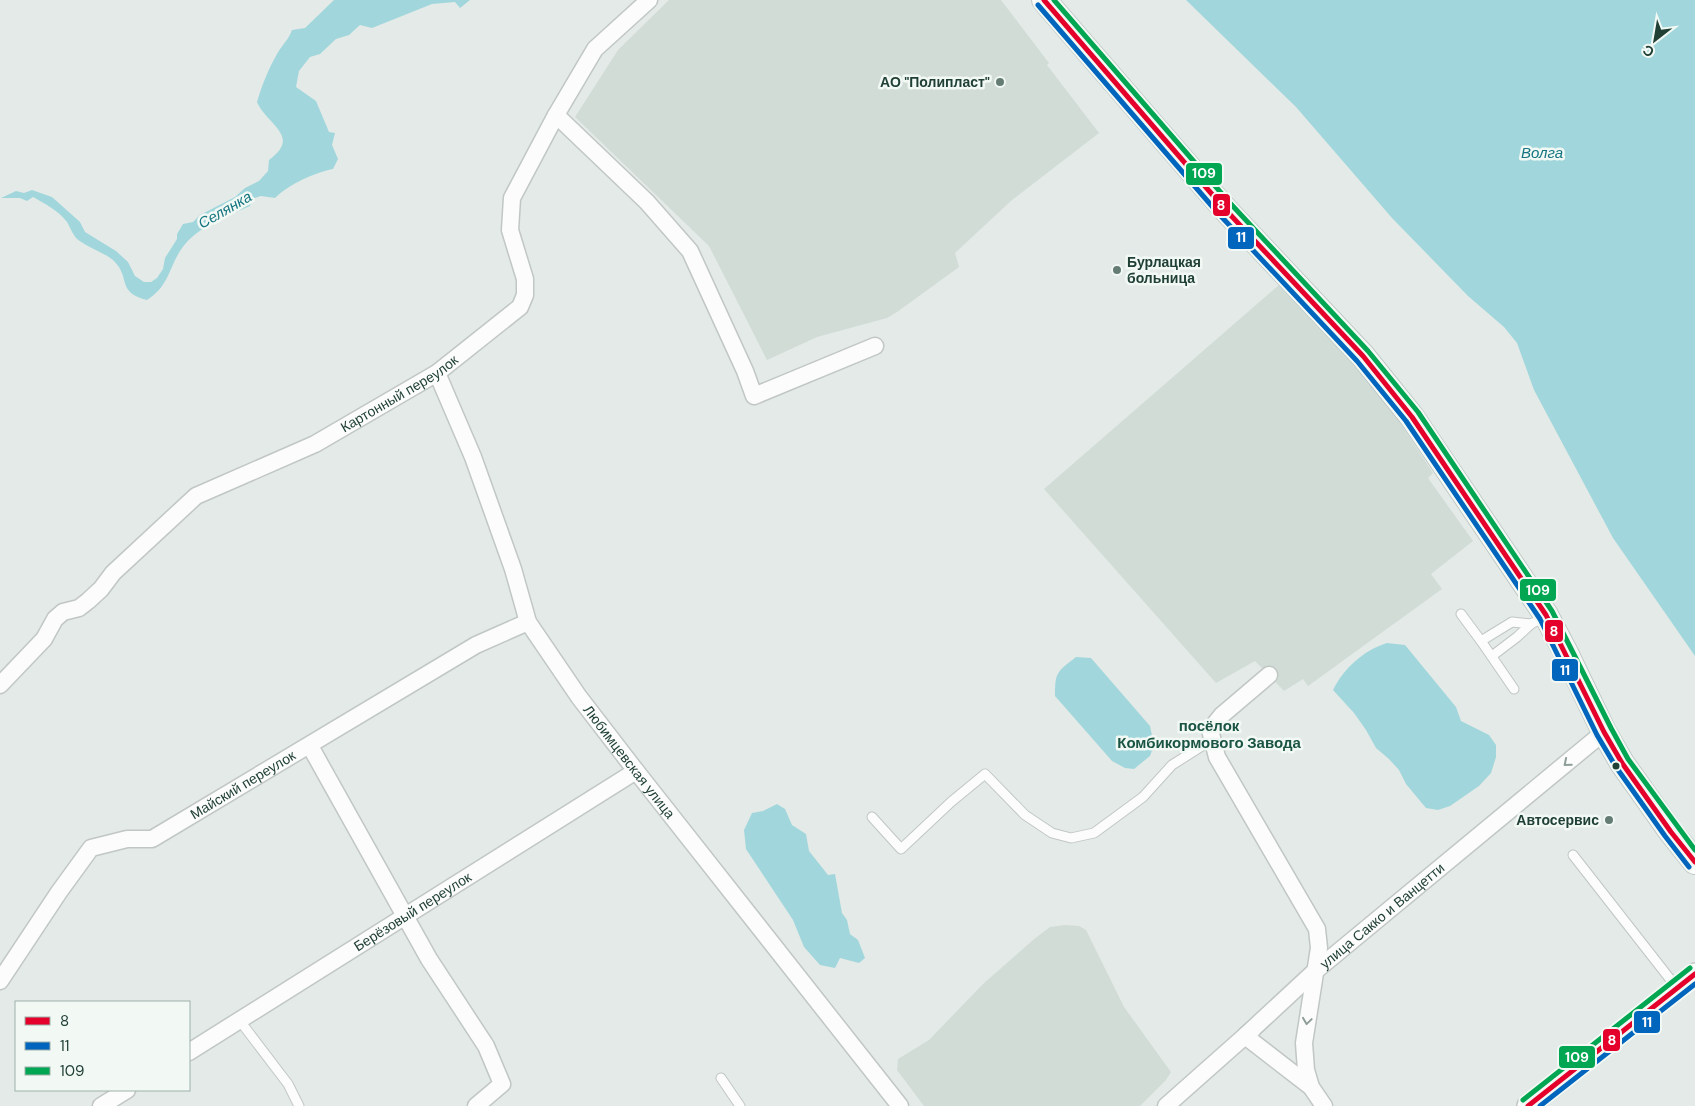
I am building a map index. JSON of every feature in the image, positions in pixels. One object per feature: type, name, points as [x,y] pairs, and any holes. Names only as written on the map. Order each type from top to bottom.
[{"type":"main road","points":[[1044,0],[1223,207],[1363,356],[1412,417],[1538,620],[1565,651],[1604,732],[1622,763],[1642,793],[1695,862]]},
{"type":"street","name":"Картонный переулок","points":[[0,685],[44,639],[55,619],[63,612],[79,608],[88,601],[113,573],[196,496],[315,444],[437,373],[520,307],[525,294],[525,279],[510,230],[512,198],[556,115],[596,49],[649,0]]},
{"type":"street","points":[[556,115],[647,202],[690,252],[746,371],[754,396],[875,346]]},
{"type":"street","name":"Любимцевская улица","points":[[437,373],[473,457],[513,569],[528,622],[579,697],[900,1106]]},
{"type":"street","name":"Майский переулок","points":[[0,981],[59,892],[91,848],[127,839],[152,839],[476,646],[528,622]]},
{"type":"street","points":[[1270,675],[1222,715],[1210,730],[1217,757],[1317,929],[1319,948],[1304,1043],[1306,1070],[1311,1088]]},
{"type":"street","name":"улица Сакко и Ванцетти","points":[[1245,1036],[1314,972],[1604,732]]},
{"type":"street","points":[[310,746],[429,959],[486,1046],[502,1084],[476,1106]]},
{"type":"street","name":"Берёзовый переулок","points":[[190,1051],[636,771]]},
{"type":"street","points":[[1528,1106],[1695,974]]},
{"type":"street","points":[[1166,1106],[1245,1036],[1311,1088],[1324,1106]]},
{"type":"street","points":[[101,1106],[125,1091]]},
{"type":"lane","points":[[1461,614],[1514,689]]},
{"type":"lane","points":[[1481,641],[1512,622],[1538,620]]},
{"type":"lane","points":[[1492,656],[1538,620]]},
{"type":"lane","points":[[872,817],[901,849],[951,802],[986,774],[1025,815],[1052,833],[1071,838],[1094,834],[1143,797],[1172,765],[1213,739]]},
{"type":"lane","points":[[1573,855],[1677,988]]},
{"type":"lane","points":[[240,1021],[288,1084],[299,1106]]},
{"type":"lane","points":[[720,1078],[740,1106]]},
{"type":"shaded area","points":[[669,0],[1001,0],[1049,63],[1047,65],[1099,133],[1012,200],[955,253],[959,267],[897,312],[887,318],[817,337],[767,360],[709,246],[575,117],[618,50]]},
{"type":"shaded area","points":[[1279,285],[1380,392],[1433,473],[1428,478],[1473,541],[1431,574],[1442,589],[1308,686],[1303,679],[1284,691],[1255,661],[1216,683],[1044,489]]},
{"type":"shaded area","points":[[1079,926],[1086,930],[1124,1007],[1171,1072],[1166,1080],[1140,1106],[924,1106],[897,1070],[898,1059],[929,1040],[983,984],[1033,940],[1050,927]]},
{"type":"water","name":"Селянка","points":[[334,0],[470,0],[460,8],[455,2],[432,4],[372,28],[360,25],[349,35],[336,39],[320,54],[310,57],[299,71],[296,87],[316,101],[329,132],[335,133],[332,145],[338,159],[333,169],[302,180],[287,188],[275,198],[261,196],[252,199],[250,206],[200,231],[186,243],[166,280],[155,294],[147,300],[131,293],[127,289],[122,273],[114,261],[77,239],[60,214],[33,197],[27,201],[20,198],[1,198],[16,191],[24,193],[32,190],[52,197],[80,222],[85,232],[116,251],[128,262],[135,276],[144,282],[151,282],[157,278],[163,269],[165,258],[177,239],[177,234],[183,224],[193,222],[200,215],[235,197],[245,188],[259,181],[268,171],[269,160],[278,152],[282,144],[282,137],[257,102],[263,84],[274,60],[292,30],[305,28]]},
{"type":"water","name":"Волга","points":[[1186,0],[1695,0],[1695,656],[1613,538],[1534,390],[1517,343],[1504,327],[1468,296],[1392,218],[1296,107]]},
{"type":"water","points":[[1387,643],[1405,645],[1456,707],[1461,721],[1489,735],[1496,745],[1496,757],[1491,773],[1479,786],[1450,806],[1438,810],[1426,808],[1406,784],[1399,770],[1376,748],[1354,713],[1333,690],[1349,667],[1370,650]]},
{"type":"water","points":[[1076,657],[1091,658],[1150,726],[1154,745],[1150,756],[1134,769],[1125,768],[1112,761],[1055,696],[1058,673]]},
{"type":"water","points":[[777,804],[785,809],[792,825],[806,834],[809,851],[828,875],[835,874],[842,913],[847,920],[850,934],[858,940],[865,958],[859,963],[840,958],[835,968],[820,965],[804,947],[793,920],[746,849],[744,830],[752,813],[763,811]]},
{"type":"transit line","name":"8","points":[[1044,0],[1223,207],[1363,356],[1412,417],[1546,615],[1604,732],[1622,763],[1671,832],[1695,862]]},
{"type":"transit line","name":"109","points":[[1054,0],[1229,202],[1368,351],[1418,412],[1552,611],[1628,759],[1695,850]]},
{"type":"transit line","name":"11","points":[[1038,5],[1217,212],[1357,361],[1406,421],[1540,619],[1597,735],[1616,767],[1689,867]]},
{"type":"transit line","name":"109","points":[[1523,1100],[1690,968]]},
{"type":"transit line","name":"8","points":[[1528,1106],[1695,974]]},
{"type":"transit line","name":"11","points":[[1540,1106],[1695,984]]},
{"type":"place","name":"АО \"Полипласт\"","points":[[1000,82]]},
{"type":"place","name":"Бурлацкая больница","points":[[1117,270]]},
{"type":"place","name":"Автосервис","points":[[1609,820]]},
{"type":"district","name":"посёлок Комбикормового Завода","points":[[1209,734]]}]
